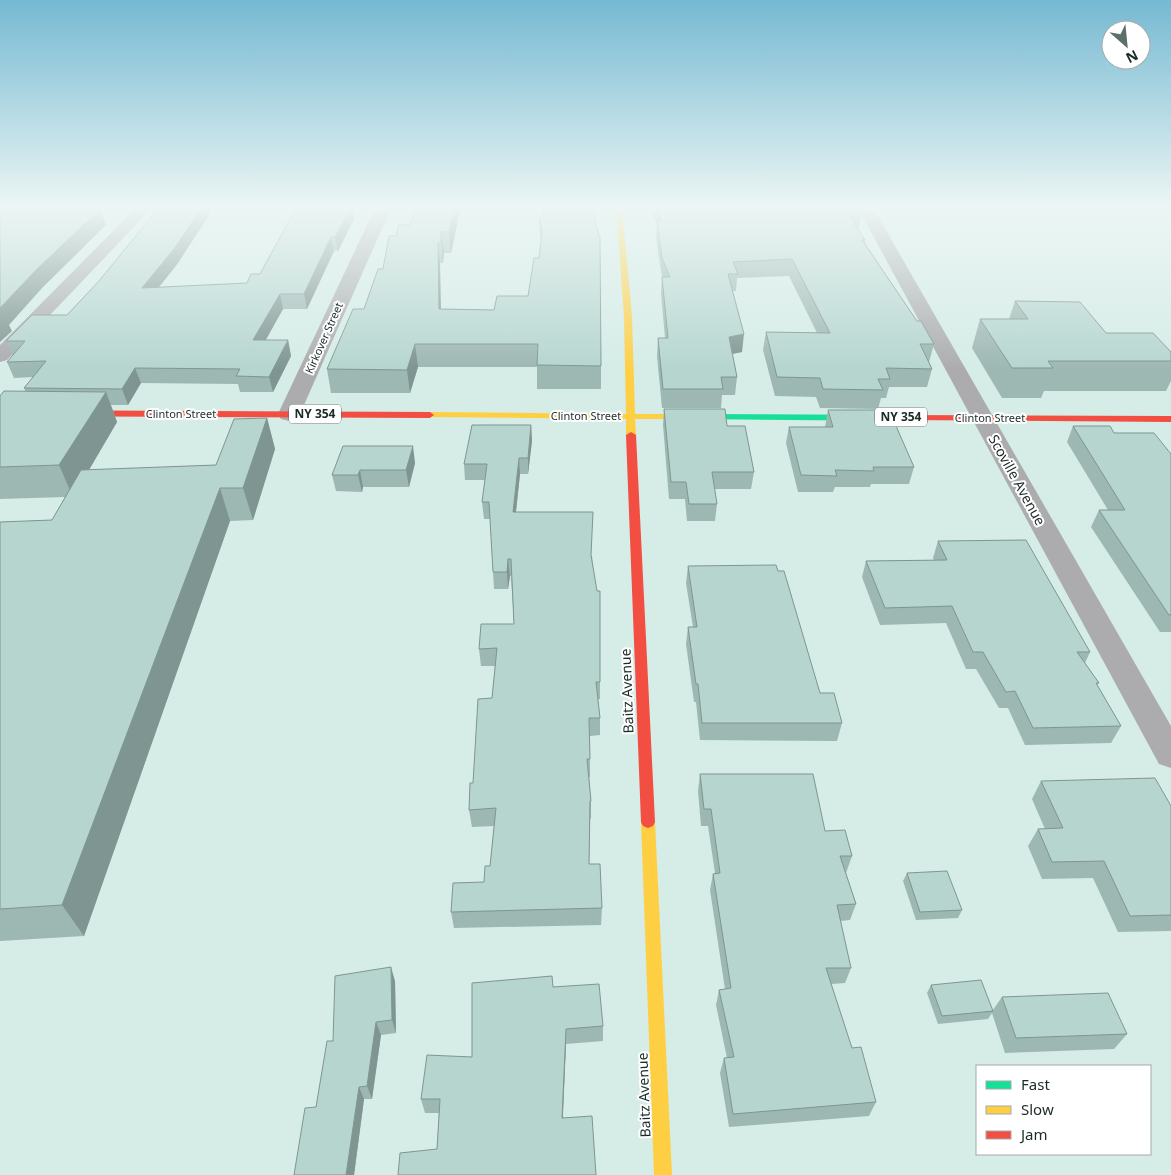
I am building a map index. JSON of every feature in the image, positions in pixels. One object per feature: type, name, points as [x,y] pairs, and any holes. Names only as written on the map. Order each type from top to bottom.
[{"type":"street","points":[[0,356],[93,261]]},
{"type":"street","name":"Kirkover Street","points":[[289,414],[359,261]]},
{"type":"street","name":"Baitz Avenue","points":[[623,261],[628,317],[630,416],[662,1175]]},
{"type":"street","name":"Scoville Avenue","points":[[895,261],[1171,755]]},
{"type":"street","name":"Clinton Street","points":[[0,413],[1171,419]]},
{"type":"building","points":[[0,261],[46,261],[36,270],[0,308]]},
{"type":"building","points":[[115,261],[164,261],[142,288],[247,283],[251,274],[260,274],[267,261],[320,261],[304,294],[280,294],[253,340],[288,340],[269,377],[236,376],[240,369],[135,368],[122,389],[24,388],[46,361],[7,362],[25,341],[6,341],[32,315],[67,315]]},
{"type":"building","points":[[384,261],[438,261],[439,309],[494,310],[497,296],[528,296],[534,261],[600,261],[601,366],[537,365],[538,344],[415,344],[407,370],[327,369],[353,309],[364,309],[378,269],[383,269]]},
{"type":"building","points":[[663,261],[756,261],[733,262],[738,274],[728,274],[744,334],[729,337],[737,377],[721,377],[723,389],[663,389],[658,338],[668,338],[662,277],[670,277]]},
{"type":"building","points":[[793,261],[876,261],[917,321],[921,321],[934,344],[920,344],[932,369],[886,368],[890,379],[878,379],[883,390],[823,389],[820,378],[777,377],[766,332],[830,333]]},
{"type":"building","points":[[1015,301],[1080,302],[1106,333],[1153,333],[1171,352],[1171,361],[1048,361],[1053,368],[1012,368],[980,319],[1028,319]]},
{"type":"building","points":[[4,391],[106,392],[59,465],[0,467],[0,396]]},
{"type":"building","points":[[664,409],[725,409],[727,426],[745,426],[754,472],[712,472],[717,504],[689,504],[686,482],[671,482]]},
{"type":"building","points":[[828,410],[889,410],[914,467],[873,467],[874,471],[835,470],[837,476],[801,475],[789,427],[833,427]]},
{"type":"building","points":[[267,418],[243,488],[220,488],[62,905],[0,909],[0,522],[52,520],[81,470],[216,465],[234,419]]},
{"type":"building","points":[[472,425],[531,425],[528,458],[519,458],[513,512],[593,512],[591,555],[597,591],[600,591],[600,682],[596,682],[600,718],[589,718],[590,759],[587,759],[591,801],[589,864],[600,864],[602,908],[451,912],[453,883],[484,882],[485,866],[490,866],[496,808],[469,810],[470,783],[473,783],[478,699],[492,698],[497,648],[479,649],[481,624],[514,624],[511,559],[508,559],[507,572],[493,572],[489,502],[482,502],[487,464],[464,464]]},
{"type":"building","points":[[1073,426],[1110,426],[1114,433],[1154,433],[1171,454],[1171,615],[1169,615],[1099,510],[1125,510]]},
{"type":"building","points":[[343,446],[413,446],[406,470],[360,470],[358,475],[332,475]]},
{"type":"building","points":[[1026,540],[1090,652],[1077,652],[1099,683],[1096,683],[1121,726],[1033,728],[1015,691],[1006,692],[983,652],[973,652],[952,606],[885,608],[866,561],[947,560],[938,541]]},
{"type":"building","points":[[776,565],[778,571],[784,571],[820,693],[834,693],[842,723],[702,723],[698,684],[696,684],[688,627],[697,627],[688,566]]},
{"type":"building","points":[[700,774],[813,774],[825,831],[845,830],[852,856],[840,856],[856,904],[837,905],[851,968],[826,968],[852,1048],[861,1047],[876,1102],[733,1114],[724,1058],[734,1057],[719,990],[731,988],[713,874],[720,873],[711,809],[704,809]]},
{"type":"building","points":[[1155,778],[1171,806],[1171,915],[1130,916],[1104,861],[1052,862],[1038,829],[1063,828],[1041,781]]},
{"type":"building","points":[[947,871],[962,910],[920,912],[907,873]]},
{"type":"building","points":[[391,967],[392,1020],[376,1022],[367,1086],[359,1087],[346,1175],[294,1175],[305,1108],[316,1107],[327,1041],[333,1041],[335,976]]},
{"type":"building","points":[[552,976],[553,987],[599,984],[603,1026],[566,1029],[562,1118],[592,1116],[596,1175],[398,1175],[400,1153],[437,1149],[440,1099],[421,1099],[427,1055],[472,1057],[472,983]]},
{"type":"building","points":[[981,980],[993,1011],[942,1016],[931,985]]},
{"type":"building","points":[[1108,993],[1127,1034],[1016,1038],[1002,997]]},
{"type":"traffic: fast","points":[[695,417],[905,418]]},
{"type":"traffic: slow","points":[[623,261],[628,317],[631,435]]},
{"type":"traffic: slow","points":[[430,415],[695,417]]},
{"type":"traffic: slow","points":[[648,822],[663,1175]]},
{"type":"traffic: jam","points":[[0,413],[430,415]]},
{"type":"traffic: jam","points":[[905,418],[1171,419]]},
{"type":"traffic: jam","points":[[631,435],[648,822]]}]
